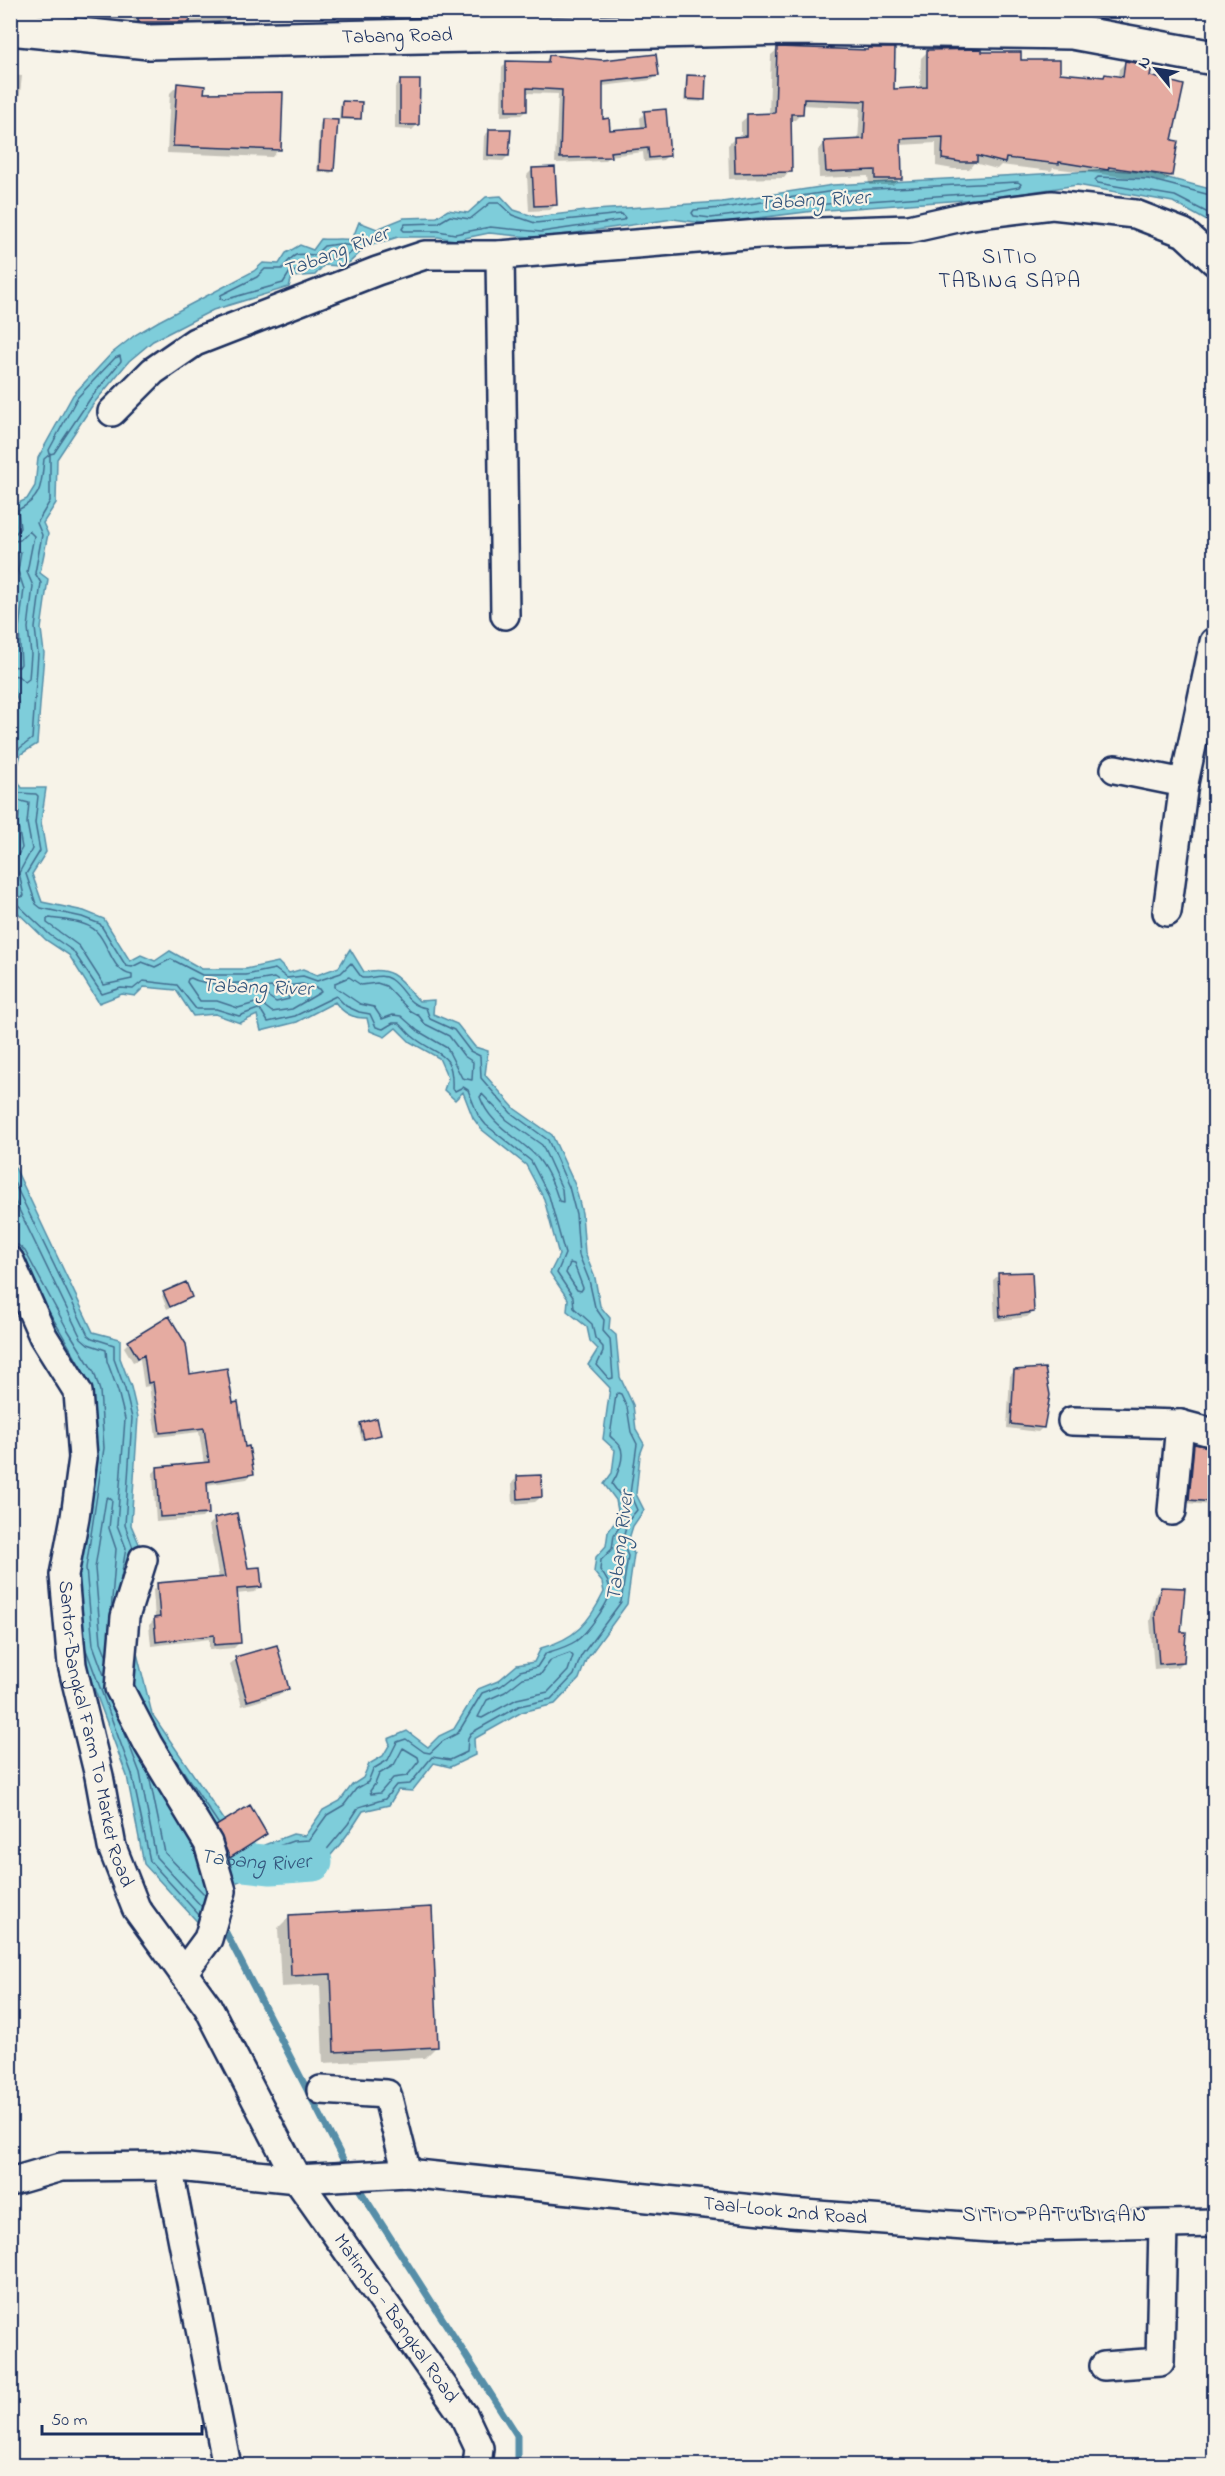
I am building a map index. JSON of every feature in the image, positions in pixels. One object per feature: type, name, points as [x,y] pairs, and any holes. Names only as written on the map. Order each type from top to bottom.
[{"type":"main road","name":"Tabang Road","points":[[10,28],[149,42],[793,28],[1061,32],[1215,58]]},
{"type":"street","points":[[112,412],[153,371],[195,342],[255,317],[425,255],[500,255],[759,234],[909,229],[971,215],[1052,205],[1135,214],[1184,233],[1215,261]]},
{"type":"street","points":[[500,255],[505,615]]},
{"type":"street","points":[[1167,912],[1184,783],[1215,642]]},
{"type":"street","points":[[1115,769],[1184,783]]},
{"type":"street","name":"Santor-Bangkal Farm To Market Road","points":[[10,1261],[43,1336],[78,1392],[83,1458],[64,1575],[72,1665],[99,1776],[112,1846],[136,1908],[188,1968],[303,2179]]},
{"type":"street","points":[[1072,1421],[1180,1424],[1215,1433]]},
{"type":"street","points":[[1172,1511],[1180,1424]]},
{"type":"street","points":[[143,1559],[125,1617],[118,1688],[148,1744],[208,1843],[222,1891],[208,1939],[188,1968]]},
{"type":"street","points":[[321,2090],[387,2094],[407,2173]]},
{"type":"street","points":[[168,2166],[227,2466]]},
{"type":"street","points":[[10,2182],[61,2167],[168,2166],[303,2179]]},
{"type":"street","name":"Taal-Look 2nd Road","points":[[303,2179],[407,2173],[791,2213],[991,2228],[1215,2223]]},
{"type":"street","name":"Matimbo - Bangkal Road","points":[[303,2179],[464,2416],[479,2448],[477,2466]]},
{"type":"street","points":[[1104,2366],[1160,2362],[1163,2225]]},
{"type":"water","points":[[1115,170],[1149,173],[1214,190],[1214,225],[1173,202],[1077,185],[991,198],[814,211],[710,224],[673,219],[541,238],[489,233],[455,240],[438,237],[398,237],[366,247],[350,262],[340,266],[324,265],[315,275],[292,277],[289,287],[213,310],[153,341],[129,361],[94,403],[57,459],[56,503],[43,523],[48,534],[40,573],[48,579],[41,629],[44,653],[37,744],[21,754],[15,776],[22,788],[46,788],[41,822],[46,852],[32,874],[42,902],[84,911],[104,919],[130,961],[141,955],[155,961],[170,951],[202,969],[246,969],[278,962],[289,973],[303,969],[317,975],[339,967],[350,949],[364,972],[374,970],[389,973],[396,976],[419,1001],[434,1000],[433,1014],[457,1024],[475,1047],[488,1051],[485,1075],[515,1109],[552,1135],[575,1185],[582,1213],[585,1253],[595,1278],[600,1306],[610,1318],[609,1329],[616,1335],[620,1377],[633,1405],[636,1430],[644,1444],[640,1455],[636,1494],[644,1510],[633,1526],[628,1542],[634,1554],[627,1604],[586,1660],[579,1679],[555,1704],[522,1712],[474,1739],[475,1755],[450,1767],[434,1763],[412,1791],[398,1790],[389,1805],[363,1811],[332,1854],[322,1865],[301,1880],[291,1882],[271,1877],[260,1871],[264,1845],[293,1834],[305,1836],[323,1810],[340,1801],[352,1785],[363,1778],[369,1764],[383,1756],[390,1744],[388,1739],[407,1731],[428,1747],[439,1736],[454,1729],[478,1689],[498,1681],[517,1665],[534,1662],[541,1648],[572,1634],[593,1613],[604,1592],[602,1582],[594,1572],[596,1557],[606,1546],[608,1532],[619,1516],[616,1500],[604,1484],[612,1473],[615,1450],[603,1439],[610,1388],[588,1365],[598,1349],[590,1341],[587,1327],[567,1311],[568,1299],[550,1273],[559,1255],[544,1199],[526,1165],[481,1129],[473,1118],[463,1092],[455,1100],[444,1090],[448,1078],[439,1058],[410,1042],[396,1028],[385,1037],[370,1031],[367,1018],[349,1014],[335,1002],[297,1022],[261,1031],[257,1015],[240,1023],[215,1014],[193,1016],[176,990],[144,987],[135,996],[122,994],[99,1003],[69,955],[46,940],[11,906],[10,719],[19,706],[11,680],[13,648],[10,644],[10,531],[15,526],[12,506],[27,499],[35,486],[38,458],[73,395],[111,354],[135,335],[254,271],[263,263],[279,264],[286,253],[300,245],[313,250],[321,239],[352,240],[359,222],[377,229],[404,218],[437,217],[448,210],[468,213],[486,197],[501,196],[514,210],[536,217],[594,210],[722,202],[833,185]]},
{"type":"water","points":[[10,1157],[93,1332],[120,1339],[120,1358],[131,1387],[138,1417],[131,1525],[140,1546],[132,1633],[152,1714],[244,1849],[240,1881],[232,1884],[205,1930],[144,1864],[127,1776],[79,1648],[72,1567],[91,1447],[11,1253]]},
{"type":"building","points":[[138,10],[191,10],[190,22],[138,22]]},
{"type":"building","points":[[777,47],[868,50],[868,48],[895,48],[894,89],[927,87],[927,50],[982,49],[982,52],[1021,52],[1021,60],[1060,60],[1060,73],[1104,77],[1105,74],[1123,77],[1125,61],[1152,66],[1150,76],[1184,85],[1172,140],[1178,141],[1172,176],[1109,167],[1108,170],[1059,162],[1059,164],[1006,158],[1005,163],[977,156],[977,162],[942,159],[943,137],[901,139],[902,179],[875,179],[875,170],[826,172],[824,141],[864,139],[866,101],[804,99],[803,114],[791,114],[792,172],[735,173],[734,137],[747,136],[747,114],[775,113]]},
{"type":"building","points":[[656,54],[659,76],[603,82],[603,119],[609,118],[610,130],[646,127],[644,111],[666,109],[670,156],[649,158],[648,148],[610,152],[611,157],[560,158],[562,90],[527,88],[527,111],[506,111],[506,61],[548,62],[549,55],[603,60]]},
{"type":"building","points":[[687,75],[706,76],[705,100],[686,99]]},
{"type":"building","points":[[400,80],[420,80],[419,125],[400,125]]},
{"type":"building","points":[[177,83],[205,86],[204,93],[283,92],[281,150],[173,146]]},
{"type":"building","points":[[342,101],[362,102],[361,119],[341,118]]},
{"type":"building","points":[[322,119],[338,120],[334,171],[319,170]]},
{"type":"building","points":[[489,129],[511,129],[509,156],[488,155]]},
{"type":"building","points":[[555,167],[557,205],[534,206],[532,168]]},
{"type":"building","points":[[1032,1272],[1034,1312],[1000,1317],[998,1273]]},
{"type":"building","points":[[186,1282],[192,1297],[170,1307],[163,1292]]},
{"type":"building","points":[[169,1316],[186,1344],[190,1374],[227,1368],[233,1403],[238,1402],[245,1447],[249,1446],[254,1474],[207,1482],[209,1514],[160,1517],[157,1467],[209,1462],[204,1428],[160,1433],[153,1382],[148,1383],[144,1355],[138,1358],[128,1341]]},
{"type":"building","points":[[1045,1368],[1050,1395],[1044,1428],[1011,1424],[1014,1370]]},
{"type":"building","points":[[377,1418],[381,1435],[364,1439],[360,1423]]},
{"type":"building","points":[[1194,1444],[1215,1448],[1215,1502],[1189,1500]]},
{"type":"building","points":[[541,1475],[542,1497],[518,1499],[517,1476]]},
{"type":"building","points":[[237,1513],[248,1568],[260,1567],[262,1587],[237,1589],[241,1643],[214,1645],[214,1635],[156,1642],[154,1618],[160,1617],[157,1583],[225,1577],[214,1518]]},
{"type":"building","points":[[1161,1587],[1185,1588],[1181,1632],[1186,1632],[1184,1662],[1159,1664],[1155,1614]]},
{"type":"building","points":[[277,1645],[289,1689],[247,1701],[235,1657]]},
{"type":"building","points":[[250,1805],[267,1834],[230,1858],[216,1826]]},
{"type":"building","points":[[432,1907],[438,2047],[334,2052],[331,1974],[291,1976],[289,1915]]},
{"type":"waterway","name":"Tabang River","points":[[192,1851],[199,1857],[271,1865],[313,1862]]},
{"type":"waterway","points":[[221,1923],[348,2169]]},
{"type":"waterway","points":[[354,2181],[517,2435],[517,2466]]},
{"type":"district","name":"SITIO TABING SAPA","points":[[1010,270]]},
{"type":"district","name":"SITIO PATUBIGAN","points":[[1055,2216]]}]
